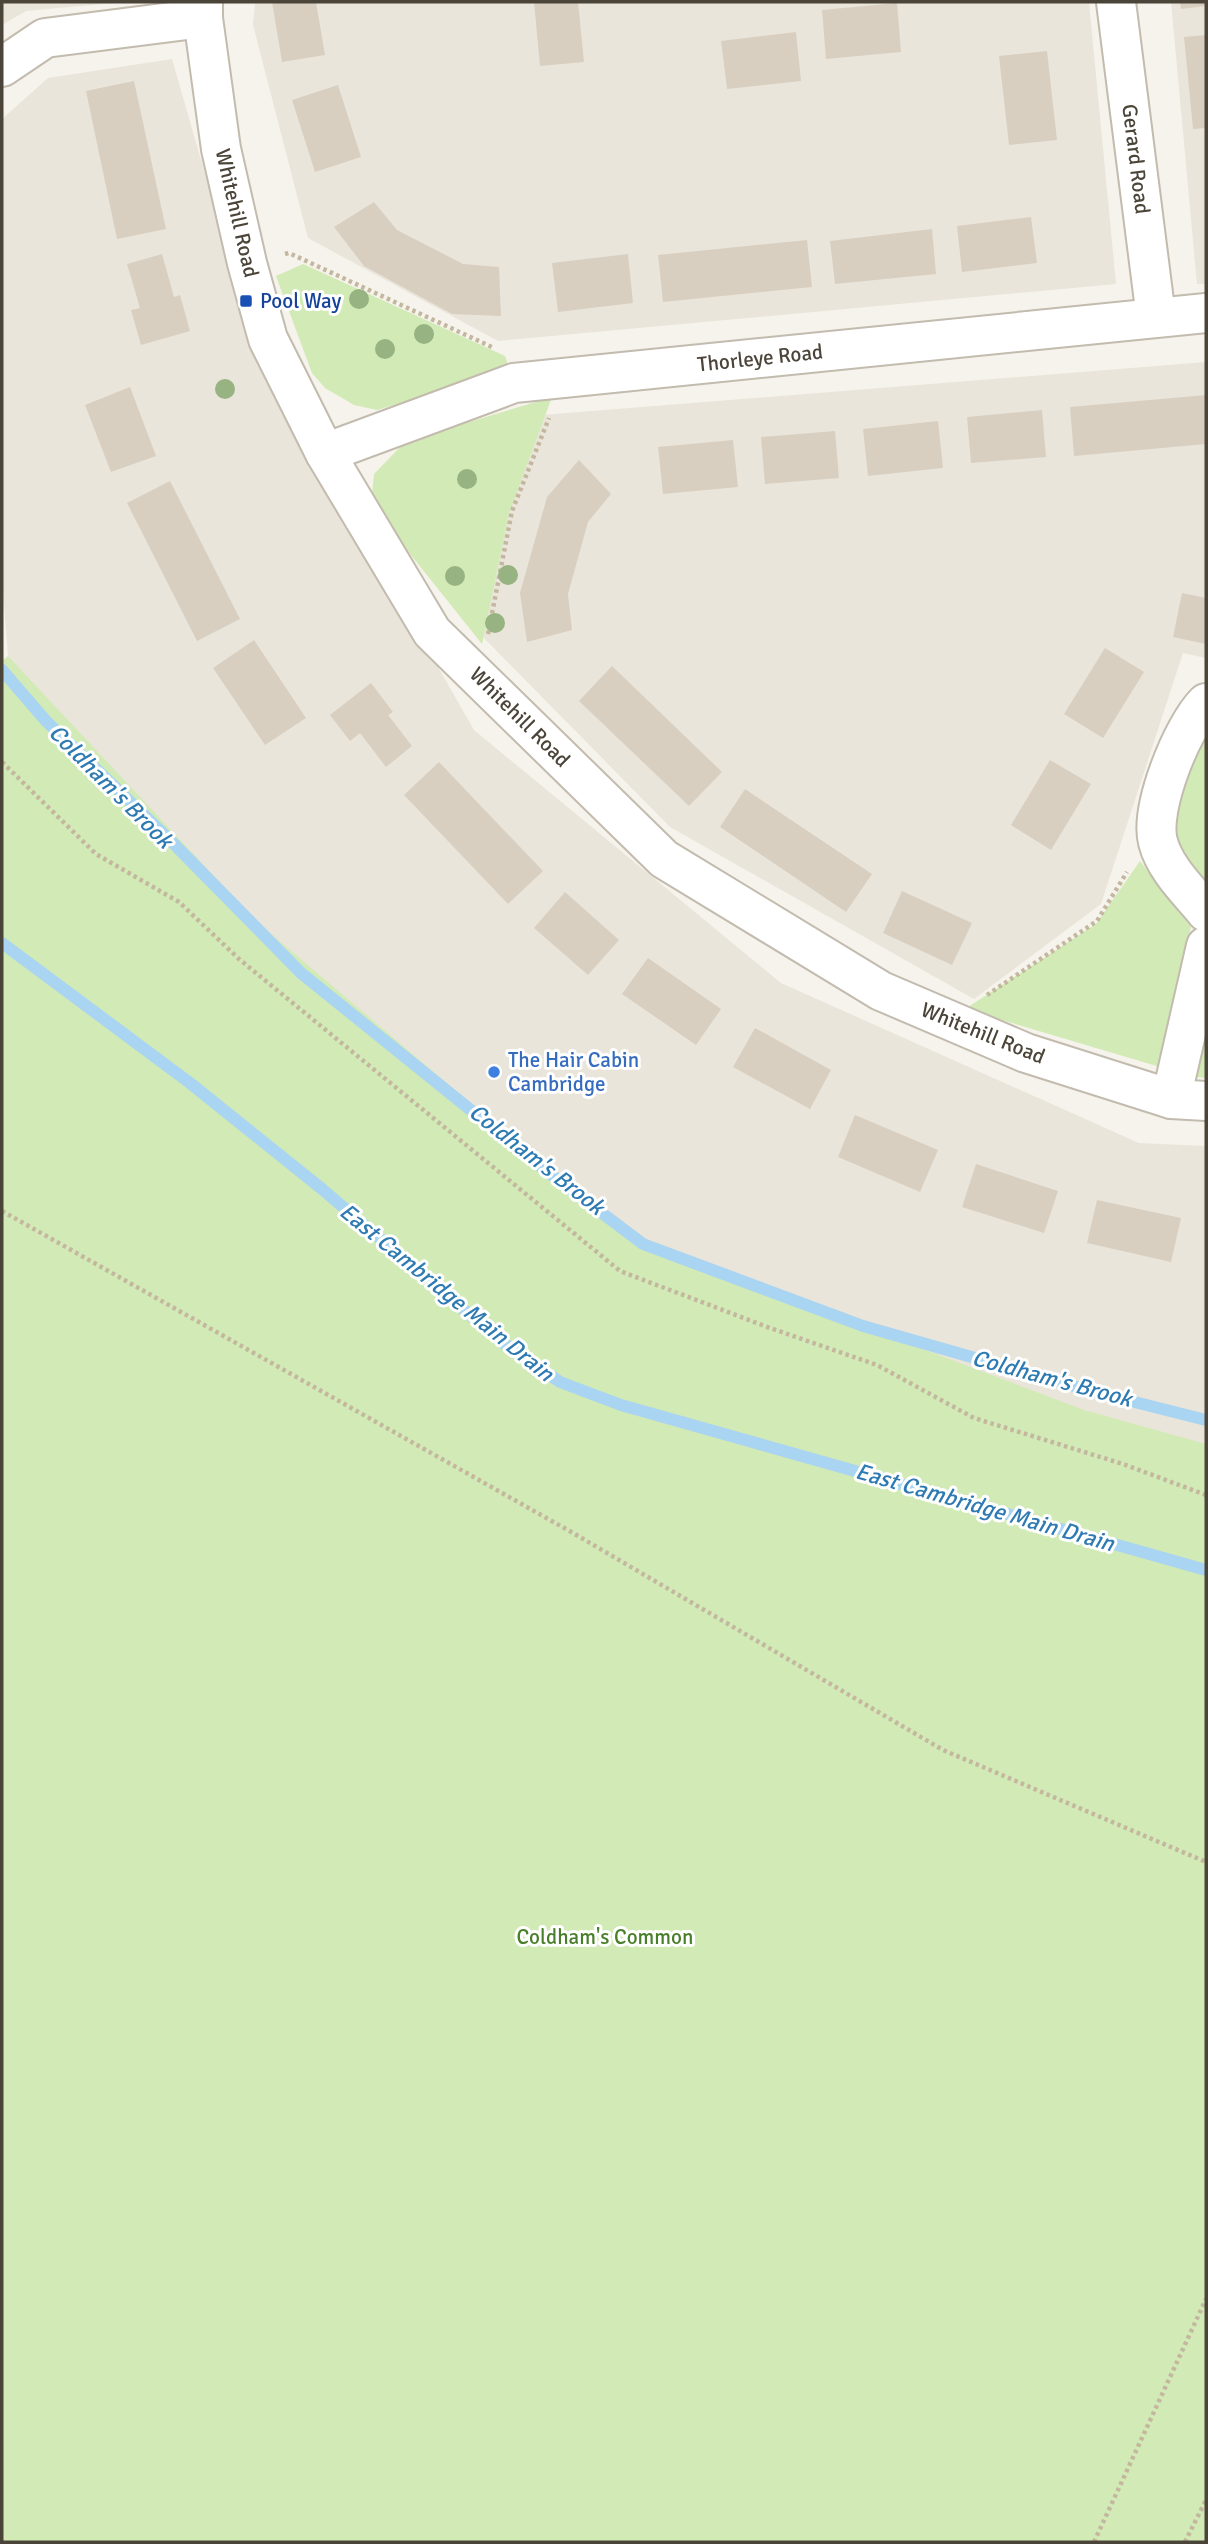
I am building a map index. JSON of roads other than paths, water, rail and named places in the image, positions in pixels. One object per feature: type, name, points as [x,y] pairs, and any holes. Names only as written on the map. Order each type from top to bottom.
[{"type":"street","name":"Gerard Road","points":[[1116,2],[1156,317]]},
{"type":"street","points":[[2,67],[44,37],[203,10]]},
{"type":"street","name":"Whitehill Road","points":[[203,10],[221,149],[247,263],[268,339],[325,453],[432,632],[664,859],[881,991],[1026,1053],[1189,1100]]},
{"type":"street","name":"Thorleye Road","points":[[325,453],[533,381],[1206,313]]},
{"type":"street","points":[[1206,703],[1183,740],[1161,798],[1156,823],[1158,841],[1167,864],[1206,912]]},
{"type":"street","points":[[1189,1100],[1206,946]]},
{"type":"waterway","name":"Coldham's Brook","points":[[2,670],[46,721],[169,839],[301,973],[545,1170],[643,1244],[863,1326],[1091,1391],[1206,1420]]},
{"type":"waterway","name":"East Cambridge Main Drain","points":[[2,943],[190,1083],[322,1189],[499,1340],[560,1382],[621,1405],[1206,1570]]},
{"type":"place","name":"Pool Way","points":[[246,301]]},
{"type":"place","name":"The Hair Cabin Cambridge","points":[[494,1072]]},
{"type":"park label","name":"Coldham's Common","points":[[605,1937]]}]
